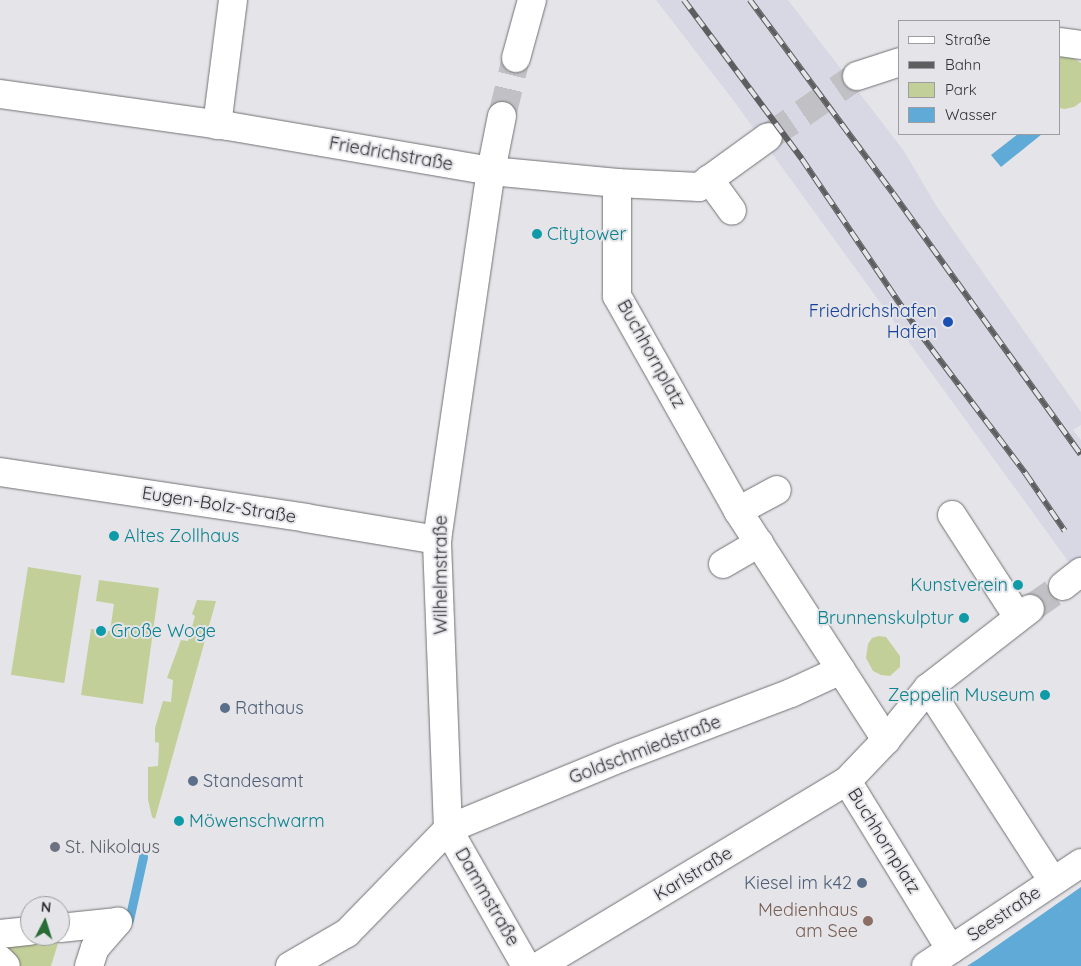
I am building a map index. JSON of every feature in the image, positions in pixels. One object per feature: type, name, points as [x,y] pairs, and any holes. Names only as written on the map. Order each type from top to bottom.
[{"type":"street","points":[[217,125],[233,0]]},
{"type":"street","points":[[516,58],[532,0]]},
{"type":"street","points":[[1061,42],[1081,45]]},
{"type":"street","points":[[857,76],[898,63]]},
{"type":"street","name":"Friedrichstraße","points":[[0,94],[217,125],[490,171],[617,183],[699,187],[768,137]]},
{"type":"street","name":"Wilhelmstraße","points":[[448,829],[438,540],[490,171],[502,116]]},
{"type":"street","points":[[709,179],[732,210]]},
{"type":"street","name":"Buchhornplatz","points":[[617,183],[618,296],[738,511],[886,740]]},
{"type":"street","name":"Eugen-Bolz-Straße","points":[[0,472],[438,540]]},
{"type":"street","points":[[738,511],[777,490]]},
{"type":"street","name":"Buchhornplatz","points":[[951,950],[846,781],[886,740],[928,688],[1024,613],[952,515]]},
{"type":"street","points":[[723,564],[759,543]]},
{"type":"street","name":"Goldschmiedstraße","points":[[448,829],[620,758],[791,693],[841,670]]},
{"type":"street","points":[[928,688],[1053,881]]},
{"type":"street","name":"Karlstraße","points":[[539,966],[846,781]]},
{"type":"street","points":[[290,966],[322,959],[448,829]]},
{"type":"street","name":"Dammstraße","points":[[448,829],[526,966]]},
{"type":"street","name":"Seestraße","points":[[926,966],[1081,863]]},
{"type":"street","points":[[70,927],[118,922],[95,948],[89,966]]},
{"type":"street","points":[[0,934],[20,932]]},
{"type":"street","points":[[0,960],[6,966]]},
{"type":"shaded area","points":[[656,0],[788,0],[904,151],[937,207],[1081,412],[1081,425],[1073,430],[1081,440],[1081,562],[1073,568],[736,104]]},
{"type":"green space","points":[[1061,57],[1073,58],[1081,63],[1081,102],[1074,107],[1064,109],[1061,108]]},
{"type":"green space","points":[[28,567],[81,575],[64,683],[11,675]]},
{"type":"green space","points":[[99,580],[159,588],[143,704],[81,695],[91,629],[110,631],[114,604],[96,601]]},
{"type":"green space","points":[[197,600],[216,601],[155,819],[152,817],[148,800],[148,767],[158,766],[159,743],[155,742],[155,728],[163,701],[171,702],[173,680],[167,678],[181,640],[188,641],[195,616],[192,614]]},
{"type":"green space","points":[[886,637],[900,656],[900,667],[890,676],[881,675],[873,671],[866,658],[868,644],[872,638]]},
{"type":"green space","points":[[0,924],[20,932],[20,946],[57,946],[51,966],[0,966]]},
{"type":"water","points":[[1017,135],[1041,135],[1001,167],[991,155]]},
{"type":"water","points":[[1081,887],[1081,966],[967,966],[978,959]]},
{"type":"waterway","points":[[129,920],[143,857]]},
{"type":"tunnel","points":[[502,116],[516,58]]},
{"type":"tunnel","points":[[768,137],[857,76]]},
{"type":"tunnel","points":[[1030,609],[1063,586]]},
{"type":"railway","points":[[684,0],[802,159],[919,332],[1026,474],[1065,531]]},
{"type":"railway","points":[[750,0],[893,193],[1081,455]]},
{"type":"place","name":"Citytower","points":[[537,234]]},
{"type":"place","name":"Friedrichshafen Hafen","points":[[948,322]]},
{"type":"place","name":"Altes Zollhaus","points":[[114,536]]},
{"type":"place","name":"Kunstverein","points":[[1018,585]]},
{"type":"place","name":"Brunnenskulptur","points":[[964,618]]},
{"type":"place","name":"Große Woge","points":[[101,631]]},
{"type":"place","name":"Zeppelin Museum","points":[[1045,695]]},
{"type":"place","name":"Rathaus","points":[[225,708]]},
{"type":"place","name":"Standesamt","points":[[193,781]]},
{"type":"place","name":"Möwenschwarm","points":[[179,821]]},
{"type":"place","name":"St. Nikolaus","points":[[55,847]]},
{"type":"place","name":"Kiesel im k42","points":[[862,883]]},
{"type":"place","name":"Medienhaus am See","points":[[868,921]]}]
